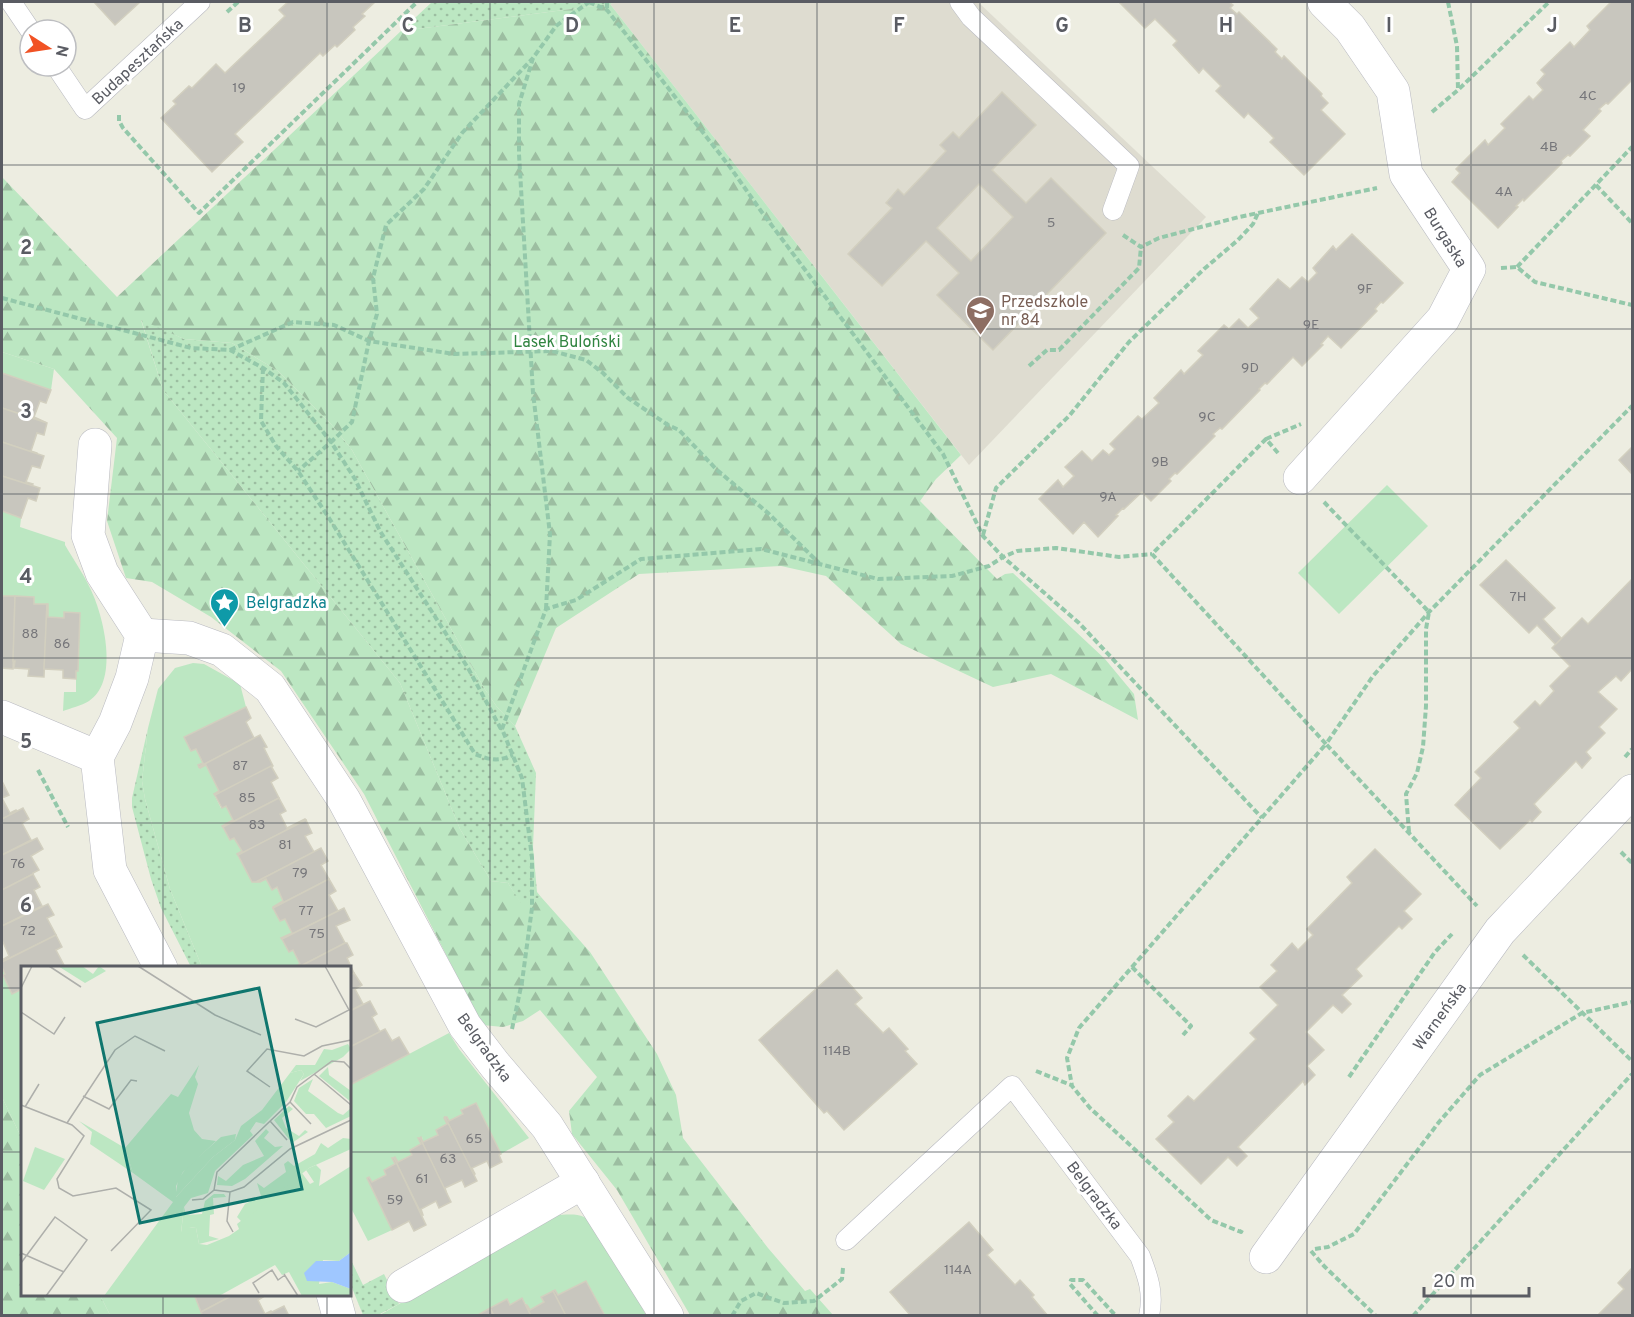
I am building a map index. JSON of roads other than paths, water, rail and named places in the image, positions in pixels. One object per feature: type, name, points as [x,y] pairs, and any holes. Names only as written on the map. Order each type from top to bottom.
[{"type":"street","name":"Burgaska","points":[[1300,478],[1443,319],[1468,269],[1406,174],[1393,92],[1350,28],[1324,2]]},
{"type":"street","points":[[95,445],[88,535],[102,573],[142,635],[132,678],[115,723],[97,757],[110,870],[160,966]]},
{"type":"street","name":"Belgradzka","points":[[142,635],[189,638],[222,650],[270,688],[344,800],[465,1026],[546,1126],[667,1316]]},
{"type":"street","points":[[2,717],[97,757]]},
{"type":"street","name":"Warneńska","points":[[1266,1257],[1500,930],[1632,791]]},
{"type":"street","points":[[403,1286],[583,1182]]},
{"type":"street","points":[[334,1296],[339,1316]]},
{"type":"lane","points":[[11,2],[22,18]]},
{"type":"lane","name":"Budapesztańska","points":[[64,78],[86,109],[201,2]]},
{"type":"lane","points":[[960,2],[971,17],[1129,166],[1113,210]]},
{"type":"lane","name":"Belgradzka","points":[[846,1240],[1012,1086],[1140,1256],[1150,1281],[1152,1303],[1149,1316]]},
{"type":"place","name":"Przedszkole nr 84","points":[[980,336]]},
{"type":"place","name":"Belgradzka","points":[[225,628]]},
{"type":"park label","name":"Lasek Buloński","points":[[567,341]]}]
